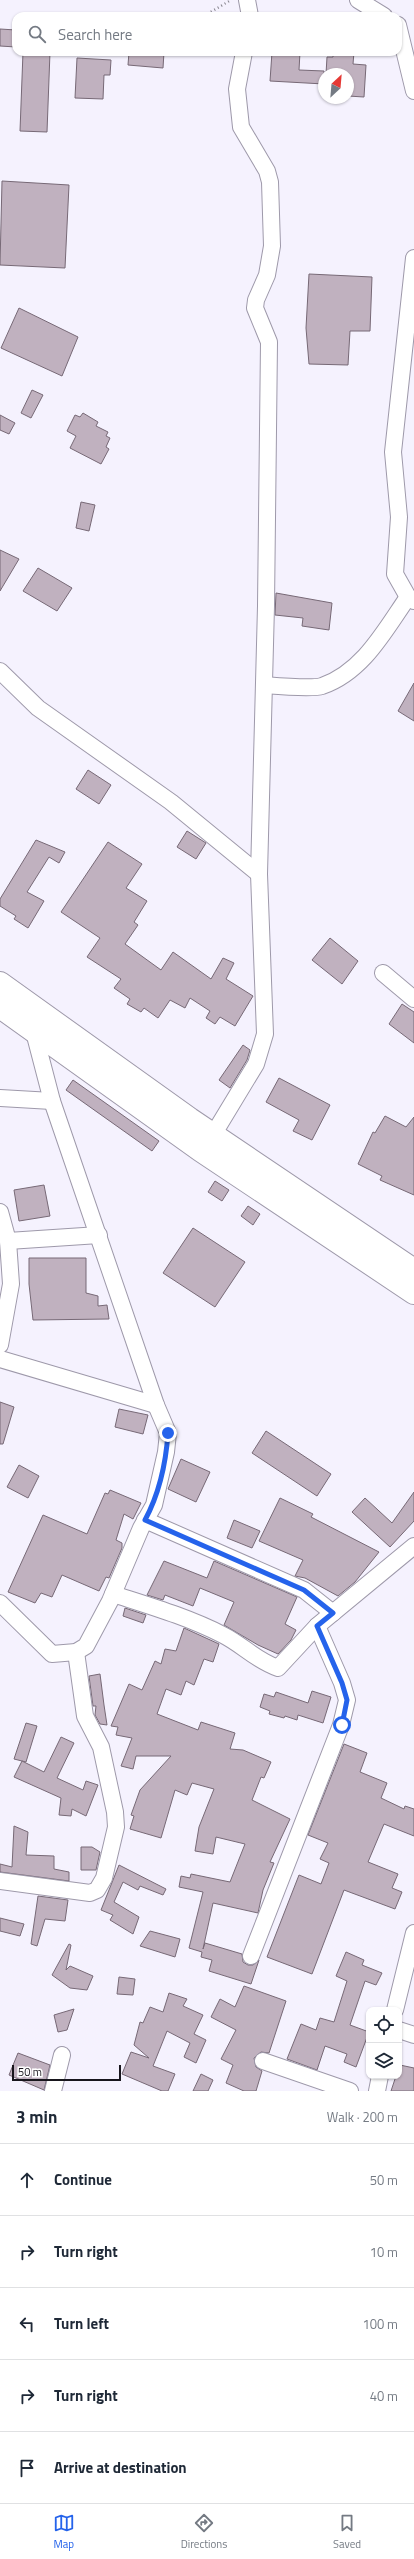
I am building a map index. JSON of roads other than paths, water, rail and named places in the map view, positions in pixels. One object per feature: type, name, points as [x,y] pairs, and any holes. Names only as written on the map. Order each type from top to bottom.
[{"type":"highway","points":[[0,984],[213,1135],[414,1270]]},
{"type":"highway","points":[[0,1008],[206,1154],[414,1293]]},
{"type":"street","points":[[247,0],[249,12]]},
{"type":"street","points":[[358,0],[378,12]]},
{"type":"street","points":[[402,42],[414,91]]},
{"type":"street","points":[[213,1135],[256,1064],[265,1034],[259,874],[264,685],[269,342],[255,308],[256,300],[267,275],[272,246],[270,190],[267,171],[241,127],[237,89],[243,56]]},
{"type":"street","points":[[264,685],[321,686],[347,673],[372,650],[411,599],[395,574],[399,517],[393,452],[410,354],[414,258]]},
{"type":"street","points":[[0,671],[38,708],[171,802],[259,874]]},
{"type":"street","points":[[383,973],[414,999]]},
{"type":"street","points":[[0,1603],[52,1654],[76,1652],[86,1646],[113,1594],[145,1520],[154,1504],[166,1452],[168,1433],[156,1405],[52,1101],[34,1032]]},
{"type":"street","points":[[0,1098],[52,1101]]},
{"type":"street","points":[[0,1212],[8,1242],[11,1284],[0,1344]]},
{"type":"street","points":[[8,1242],[99,1235]]},
{"type":"street","points":[[0,1359],[156,1405]]},
{"type":"street","points":[[145,1520],[304,1590],[333,1613]]},
{"type":"street","points":[[113,1594],[202,1624],[230,1638],[261,1662],[278,1668],[317,1626],[414,1546]]},
{"type":"street","points":[[251,1956],[342,1725],[347,1700],[342,1683],[317,1626]]},
{"type":"street","points":[[0,1881],[90,1892],[97,1890],[104,1878],[116,1827],[115,1812],[101,1747],[85,1716],[76,1652]]},
{"type":"street","points":[[396,2007],[410,1958],[414,1933]]},
{"type":"street","points":[[402,2031],[414,2035]]},
{"type":"street","points":[[53,2091],[62,2055]]},
{"type":"street","points":[[263,2062],[350,2091]]},
{"type":"street","points":[[377,2091],[379,2079]]}]
